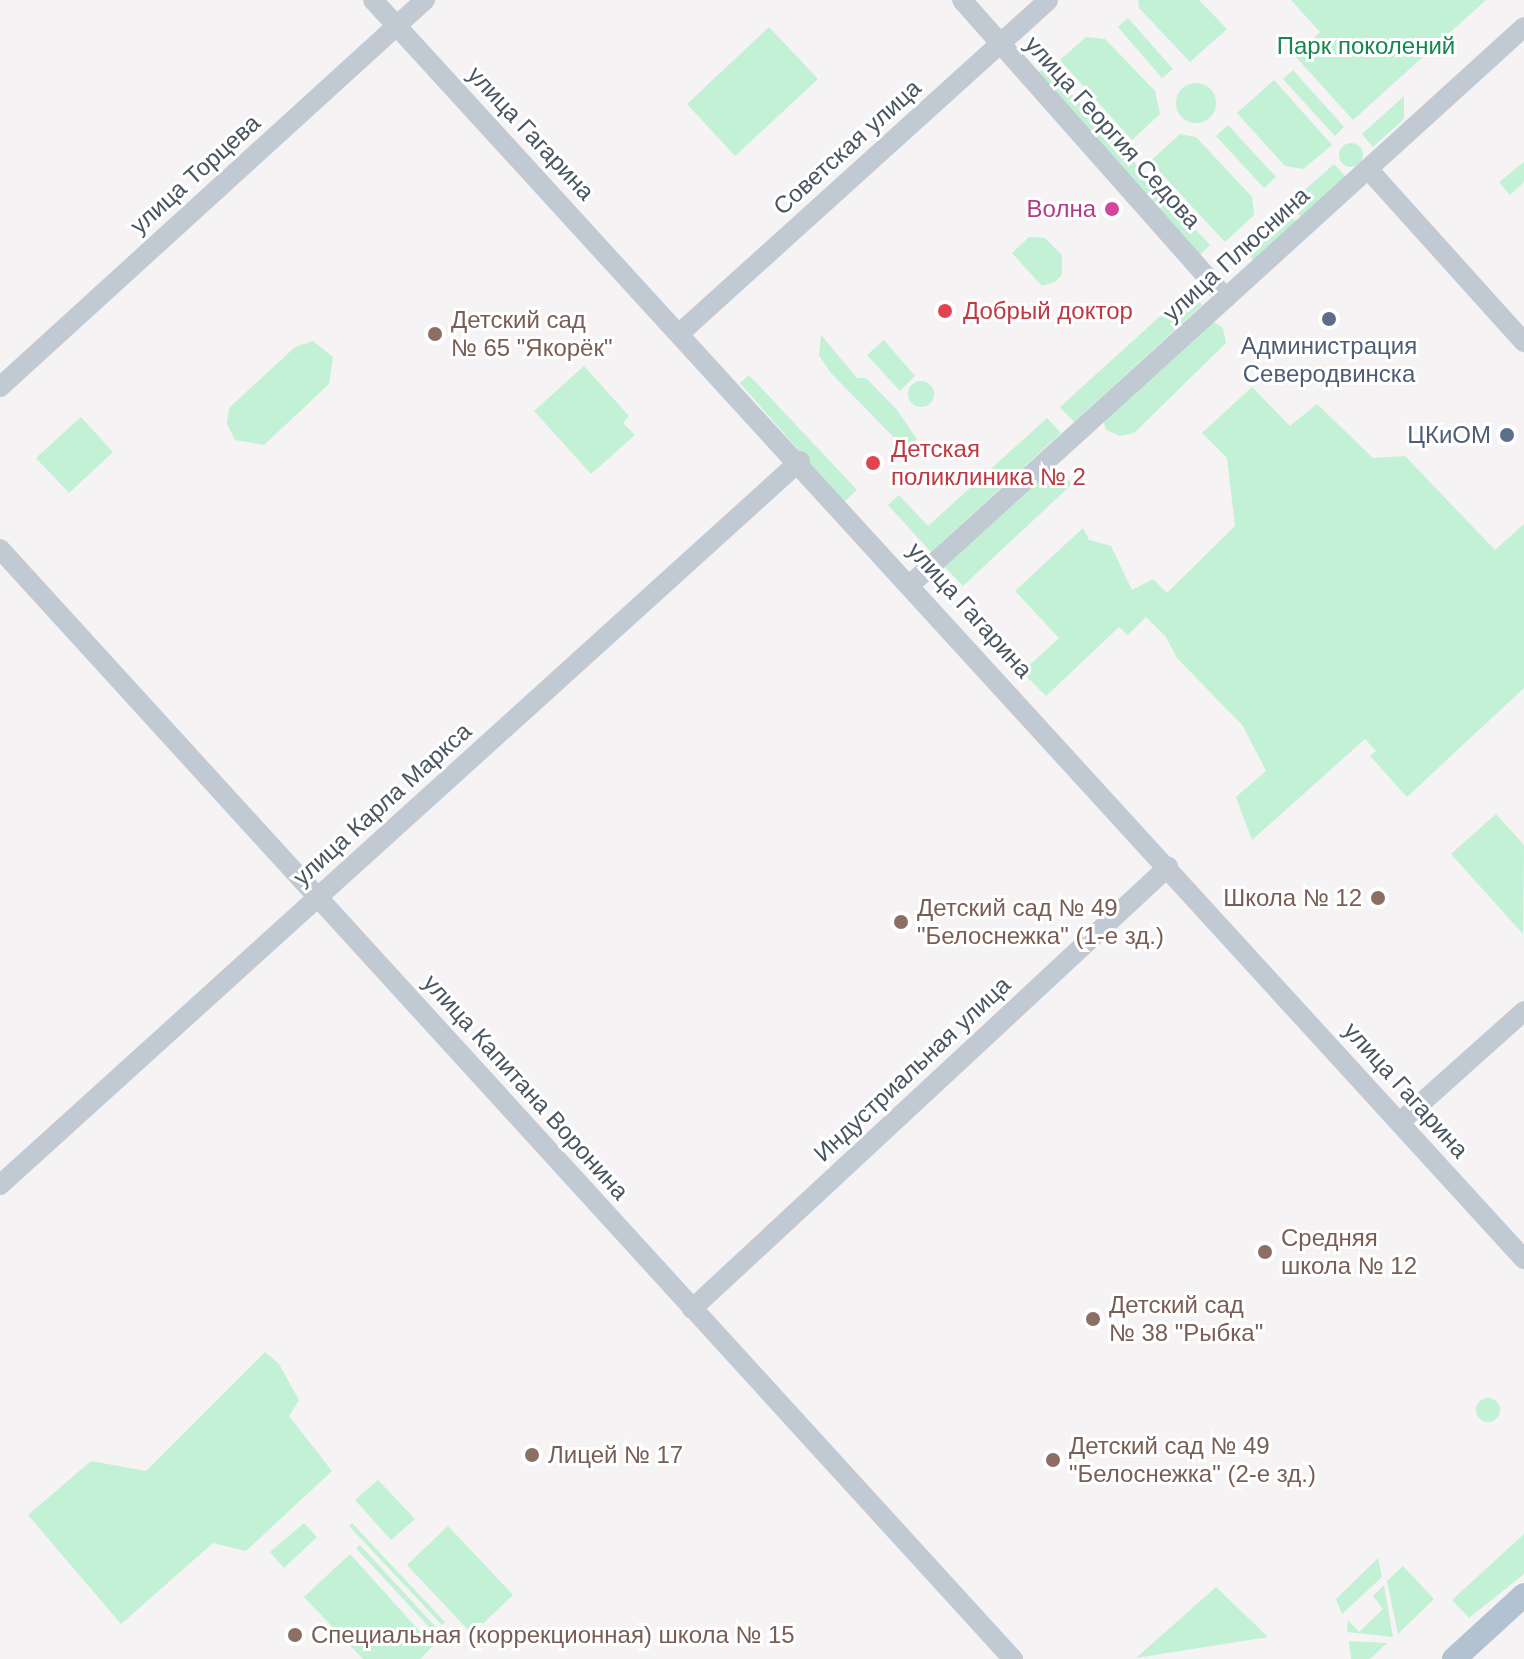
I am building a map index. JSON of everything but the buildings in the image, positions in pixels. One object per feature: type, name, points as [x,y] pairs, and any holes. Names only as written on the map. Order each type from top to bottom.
[{"type":"main road","points":[[1454,1659],[1524,1595]]},
{"type":"street","name":"улица Гагарина","points":[[373,0],[800,461],[1524,1259]]},
{"type":"street","name":"улица Торцева","points":[[0,387],[425,0]]},
{"type":"street","name":"улица Георгия Седова","points":[[962,0],[1226,298]]},
{"type":"street","name":"Советская улица","points":[[680,333],[1048,0]]},
{"type":"street","name":"улица Плюснина","points":[[911,584],[1524,27]]},
{"type":"street","points":[[1368,169],[1524,342]]},
{"type":"street","name":"улица Карла Маркса","points":[[0,1185],[800,461]]},
{"type":"street","name":"улица Капитана Воронина","points":[[0,549],[1013,1659]]},
{"type":"street","name":"Индустриальная улица","points":[[692,1309],[1168,867]]},
{"type":"street","points":[[1400,1122],[1524,1011]]},
{"type":"green space","points":[[1138,0],[1199,0],[1227,29],[1190,62],[1139,8]]},
{"type":"green space","name":"Парк поколений","points":[[1291,0],[1486,0],[1353,120],[1295,56],[1320,32]]},
{"type":"green space","points":[[1128,18],[1173,69],[1162,78],[1118,27]]},
{"type":"green space","points":[[769,27],[818,79],[735,156],[687,104]]},
{"type":"green space","points":[[1086,37],[1105,39],[1155,91],[1160,114],[1132,140],[1060,60]]},
{"type":"green space","points":[[1046,66],[1210,245],[1200,255],[1035,76]]},
{"type":"green space","points":[[1293,70],[1344,127],[1335,136],[1283,79]]},
{"type":"green space","points":[[1274,80],[1332,145],[1303,169],[1285,166],[1237,113]]},
{"type":"green space","points":[[1196,83],[1210,89],[1216,103],[1210,117],[1196,123],[1182,117],[1176,103],[1182,89]]},
{"type":"green space","points":[[1404,96],[1404,119],[1373,147],[1362,134]]},
{"type":"green space","points":[[1228,125],[1276,177],[1264,188],[1216,136]]},
{"type":"green space","points":[[1180,134],[1196,137],[1252,197],[1254,215],[1225,242],[1150,161]]},
{"type":"green space","points":[[1351,143],[1359,147],[1363,155],[1359,163],[1351,167],[1343,163],[1339,155],[1343,147]]},
{"type":"green space","points":[[1524,162],[1524,182],[1510,195],[1499,182]]},
{"type":"green space","points":[[1334,164],[1346,177],[1301,217],[1289,204]]},
{"type":"green space","points":[[1284,208],[1297,222],[1254,261],[1242,247]]},
{"type":"green space","points":[[1029,237],[1045,238],[1062,255],[1062,275],[1055,282],[1042,286],[1012,253]]},
{"type":"green space","points":[[1189,290],[1202,305],[1074,422],[1060,407]]},
{"type":"green space","points":[[1214,322],[1223,328],[1226,343],[1134,433],[1120,436],[1106,430],[1102,416]]},
{"type":"green space","points":[[821,335],[857,378],[866,378],[897,410],[917,439],[908,452],[830,372],[819,355]]},
{"type":"green space","points":[[884,340],[915,376],[900,391],[867,355]]},
{"type":"green space","points":[[313,341],[333,357],[329,384],[264,445],[235,440],[227,424],[229,408],[295,347]]},
{"type":"green space","points":[[584,366],[629,416],[623,423],[635,435],[591,474],[534,411]]},
{"type":"green space","points":[[749,375],[857,490],[844,502],[740,383]]},
{"type":"green space","points":[[921,381],[930,385],[934,394],[930,403],[921,407],[912,403],[908,394],[912,385]]},
{"type":"green space","points":[[1252,387],[1290,426],[1317,404],[1373,458],[1405,456],[1495,550],[1524,524],[1524,688],[1407,797],[1370,756],[1376,751],[1365,739],[1252,840],[1236,797],[1266,771],[1243,726],[1177,658],[1166,637],[1146,617],[1128,635],[1119,627],[1046,696],[1022,672],[1059,638],[1015,591],[1083,528],[1089,540],[1111,546],[1132,590],[1153,579],[1167,593],[1235,526],[1227,458],[1202,433]]},
{"type":"green space","points":[[81,417],[113,452],[69,493],[36,458]]},
{"type":"green space","points":[[1047,418],[1061,433],[931,552],[888,505],[899,495],[928,526]]},
{"type":"green space","points":[[1051,462],[1072,484],[963,586],[942,564]]},
{"type":"green space","points":[[1496,814],[1524,845],[1523,934],[1451,854]]},
{"type":"green space","points":[[265,1352],[279,1364],[299,1400],[289,1416],[332,1471],[246,1551],[213,1543],[121,1624],[28,1515],[91,1461],[146,1471]]},
{"type":"green space","points":[[1488,1398],[1496,1402],[1500,1410],[1496,1418],[1488,1422],[1480,1418],[1476,1410],[1480,1402]]},
{"type":"green space","points":[[378,1480],[415,1519],[391,1540],[355,1500]]},
{"type":"green space","points":[[304,1523],[317,1537],[284,1568],[270,1552]]},
{"type":"green space","points":[[352,1523],[445,1622],[442,1625],[349,1526]]},
{"type":"green space","points":[[448,1526],[513,1595],[472,1634],[407,1565]]},
{"type":"green space","points":[[1524,1534],[1524,1574],[1469,1618],[1452,1600]]},
{"type":"green space","points":[[360,1545],[445,1637],[441,1640],[356,1548]]},
{"type":"green space","points":[[350,1554],[433,1646],[420,1659],[363,1659],[304,1597]]},
{"type":"green space","points":[[1378,1558],[1382,1577],[1342,1614],[1336,1599]]},
{"type":"green space","points":[[1403,1566],[1434,1599],[1398,1634],[1387,1581]]},
{"type":"green space","points":[[1384,1585],[1393,1637],[1347,1632],[1348,1620],[1359,1632],[1383,1609],[1373,1596]]},
{"type":"green space","points":[[1216,1587],[1268,1637],[1136,1658]]},
{"type":"green space","points":[[1349,1641],[1387,1643],[1370,1659],[1351,1659]]},
{"type":"place","name":"Волна","points":[[1112,209]]},
{"type":"place","name":"Добрый доктор","points":[[945,311]]},
{"type":"place","name":"Администрация Северодвинска","points":[[1329,319]]},
{"type":"place","name":"Детский сад № 65 \"Якорёк\"","points":[[435,334]]},
{"type":"place","name":"ЦКиОМ","points":[[1507,435]]},
{"type":"place","name":"Детская поликлиника № 2","points":[[873,463]]},
{"type":"place","name":"Школа № 12","points":[[1378,898]]},
{"type":"place","name":"Детский сад № 49 \"Белоснежка\" (1-е зд.)","points":[[901,922]]},
{"type":"place","name":"Средняя школа № 12","points":[[1265,1252]]},
{"type":"place","name":"Детский сад № 38 \"Рыбка\"","points":[[1093,1319]]},
{"type":"place","name":"Лицей № 17","points":[[532,1455]]},
{"type":"place","name":"Детский сад № 49 \"Белоснежка\" (2-е зд.)","points":[[1053,1460]]},
{"type":"place","name":"Специальная (коррекционная) школа № 15","points":[[295,1635]]}]
